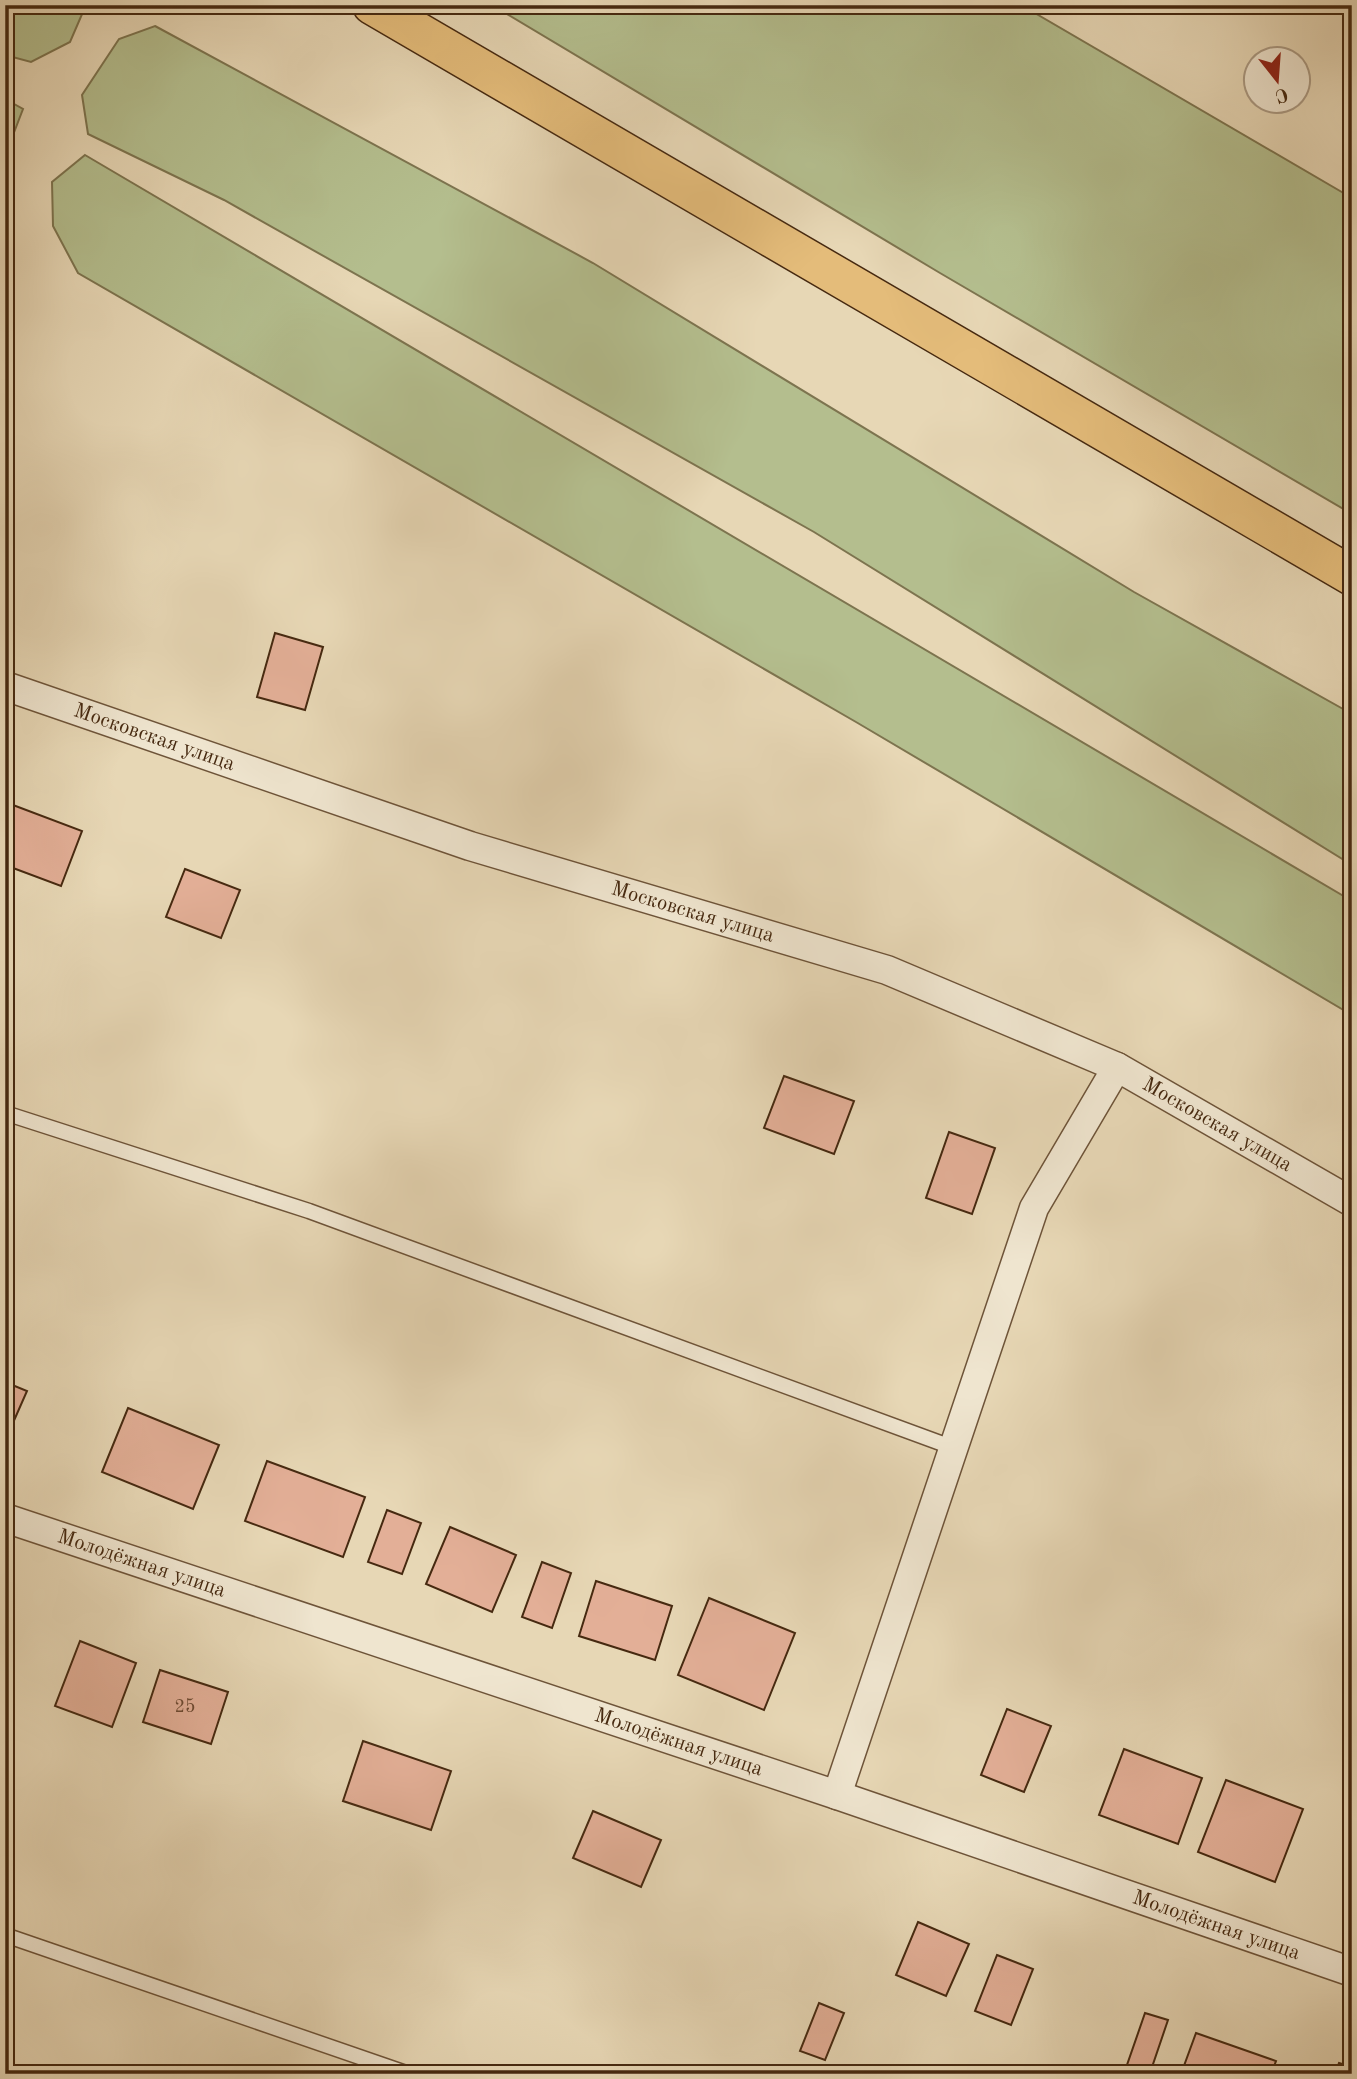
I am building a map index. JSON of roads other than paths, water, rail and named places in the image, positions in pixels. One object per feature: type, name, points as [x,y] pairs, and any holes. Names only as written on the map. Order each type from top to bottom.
[{"type":"main road","points":[[372,5],[1352,576]]},
{"type":"street","name":"Московская улица","points":[[5,686],[470,846],[887,970],[1117,1068],[1352,1202]]},
{"type":"street","points":[[837,1795],[1034,1208],[1117,1068]]},
{"type":"street","name":"Молодёжная улица","points":[[5,1518],[837,1795],[1352,1972]]},
{"type":"lane","points":[[5,1113],[309,1211],[954,1448]]},
{"type":"lane","points":[[5,1935],[410,2074]]}]
